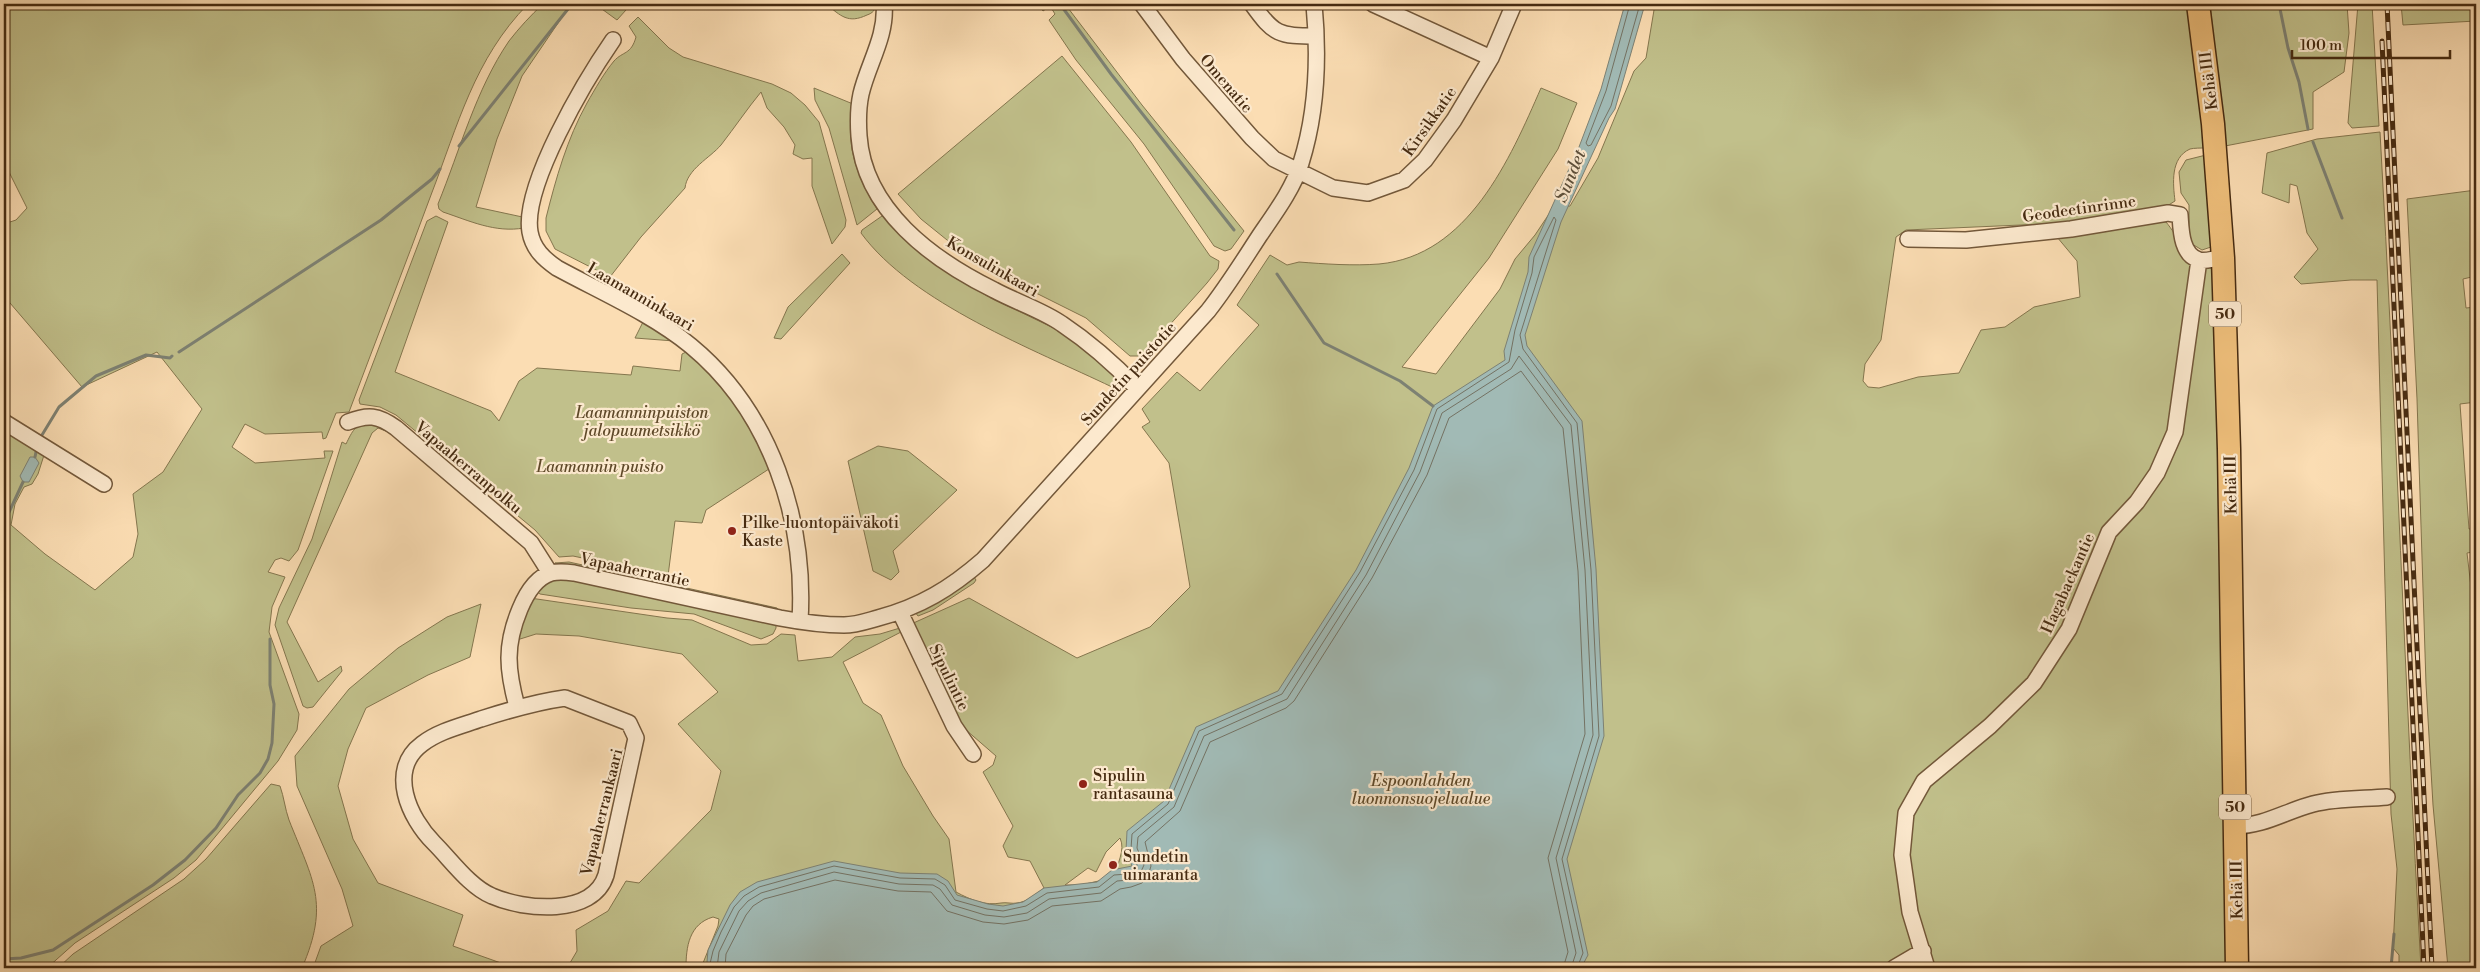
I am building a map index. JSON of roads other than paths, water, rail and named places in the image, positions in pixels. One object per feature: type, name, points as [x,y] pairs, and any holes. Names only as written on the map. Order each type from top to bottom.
[{"type":"highway","name":"Kehä III","points":[[2198,4],[2213,124],[2223,258],[2229,449],[2237,968]]},
{"type":"street","name":"Konsulinkaari","points":[[884,4],[884,26],[860,95],[858,116],[864,166],[872,186],[885,208],[927,248],[949,264],[992,289],[1061,323],[1086,342],[1137,388]]},
{"type":"street","name":"Omenatie","points":[[1142,4],[1183,59],[1252,138],[1274,159],[1298,171]]},
{"type":"street","points":[[1252,4],[1279,34],[1316,36]]},
{"type":"street","name":"Sundetin puistotie","points":[[800,621],[850,624],[900,612],[944,591],[984,560],[1225,290],[1278,209],[1298,171],[1306,144],[1317,76],[1314,4]]},
{"type":"street","points":[[1374,4],[1491,58]]},
{"type":"street","name":"Kirsikkatie","points":[[1298,171],[1334,188],[1354,192],[1378,191],[1404,180],[1416,171],[1454,120],[1491,58],[1514,4]]},
{"type":"street","name":"Laamanninkaari","points":[[613,40],[589,75],[540,177],[530,231],[534,246],[544,260],[661,325],[692,347],[723,378],[749,411],[780,473],[789,505],[798,558],[800,621]]},
{"type":"street","name":"Geodeetinrinne","points":[[1908,239],[1966,240],[2070,229],[2168,213],[2180,215],[2185,246],[2189,253],[2199,260]]},
{"type":"street","points":[[2199,260],[2223,258]]},
{"type":"street","name":"Hagabackantie","points":[[1927,968],[1910,912],[1902,855],[1906,813],[1924,781],[1990,726],[2034,683],[2069,629],[2109,532],[2137,502],[2157,472],[2175,432],[2199,260]]},
{"type":"street","name":"Vapaaherranpolku","points":[[348,422],[360,418],[382,418],[396,428],[532,543],[550,573]]},
{"type":"street","points":[[4,422],[104,484]]},
{"type":"street","points":[[517,708],[509,658],[514,631],[526,594],[550,573]]},
{"type":"street","name":"Vapaaherrantie","points":[[550,573],[574,573],[800,621]]},
{"type":"street","name":"Sipulintie","points":[[900,612],[954,726],[973,754]]},
{"type":"street","name":"Vapaaherrankaari","points":[[565,698],[617,717],[629,723],[634,732],[636,744],[604,883],[592,896],[568,907],[510,902],[491,896],[479,888],[427,836],[408,802],[403,782],[404,772],[409,758],[420,745],[436,735],[517,708],[565,698]]},
{"type":"street","points":[[2235,826],[2251,826],[2314,803],[2388,796]]},
{"type":"street","points":[[1894,968],[1923,951]]},
{"type":"water","name":"Espoonlahden luonnonsuojelualue","points":[[1625,4],[1645,4],[1615,109],[1609,118],[1561,222],[1525,335],[1527,346],[1582,421],[1596,569],[1604,736],[1567,859],[1588,955],[1581,968],[704,968],[707,962],[708,950],[730,905],[740,892],[757,882],[834,861],[900,873],[937,874],[948,881],[957,895],[988,904],[1003,906],[1023,902],[1044,888],[1097,882],[1112,870],[1132,866],[1126,851],[1127,831],[1164,801],[1196,727],[1278,691],[1356,570],[1409,468],[1433,406],[1505,360],[1504,351],[1528,272],[1529,257],[1579,147],[1601,89]]},
{"type":"water","points":[[30,457],[35,457],[39,463],[29,482],[23,482],[20,476]]},
{"type":"waterway","points":[[459,146],[572,4]]},
{"type":"waterway","points":[[1060,4],[1111,74],[1234,230]]},
{"type":"waterway","points":[[2279,4],[2288,48],[2299,82],[2308,129]]},
{"type":"waterway","points":[[2313,142],[2342,218]]},
{"type":"waterway","points":[[179,352],[381,220],[432,179],[440,169]]},
{"type":"waterway","points":[[1277,274],[1324,343],[1400,381],[1433,406]]},
{"type":"waterway","points":[[42,435],[59,407],[96,376],[146,355],[170,358],[172,356]]},
{"type":"waterway","points":[[35,457],[36,452]]},
{"type":"waterway","points":[[4,523],[23,482]]},
{"type":"waterway","points":[[4,959],[21,958],[53,950],[153,885],[185,860],[216,828],[238,795],[260,773],[268,759],[272,743],[274,704],[270,685],[270,639]]},
{"type":"waterway","points":[[2391,968],[2394,934]]},
{"type":"railway","points":[[2387,4],[2432,968]]},
{"type":"railway","points":[[2382,41],[2424,968]]},
{"type":"place","name":"Pilke-luontopäiväkoti Kaste","points":[[732,531]]},
{"type":"place","name":"Sipulin rantasauna","points":[[1083,784]]},
{"type":"place","name":"Sundetin uimaranta","points":[[1113,865]]},
{"type":"water label","name":"Sundet","points":[[1570,176]]},
{"type":"park label","name":"Laamanninpuiston jalopuumetsikkö","points":[[642,421]]},
{"type":"park label","name":"Laamannin puisto","points":[[600,466]]}]
